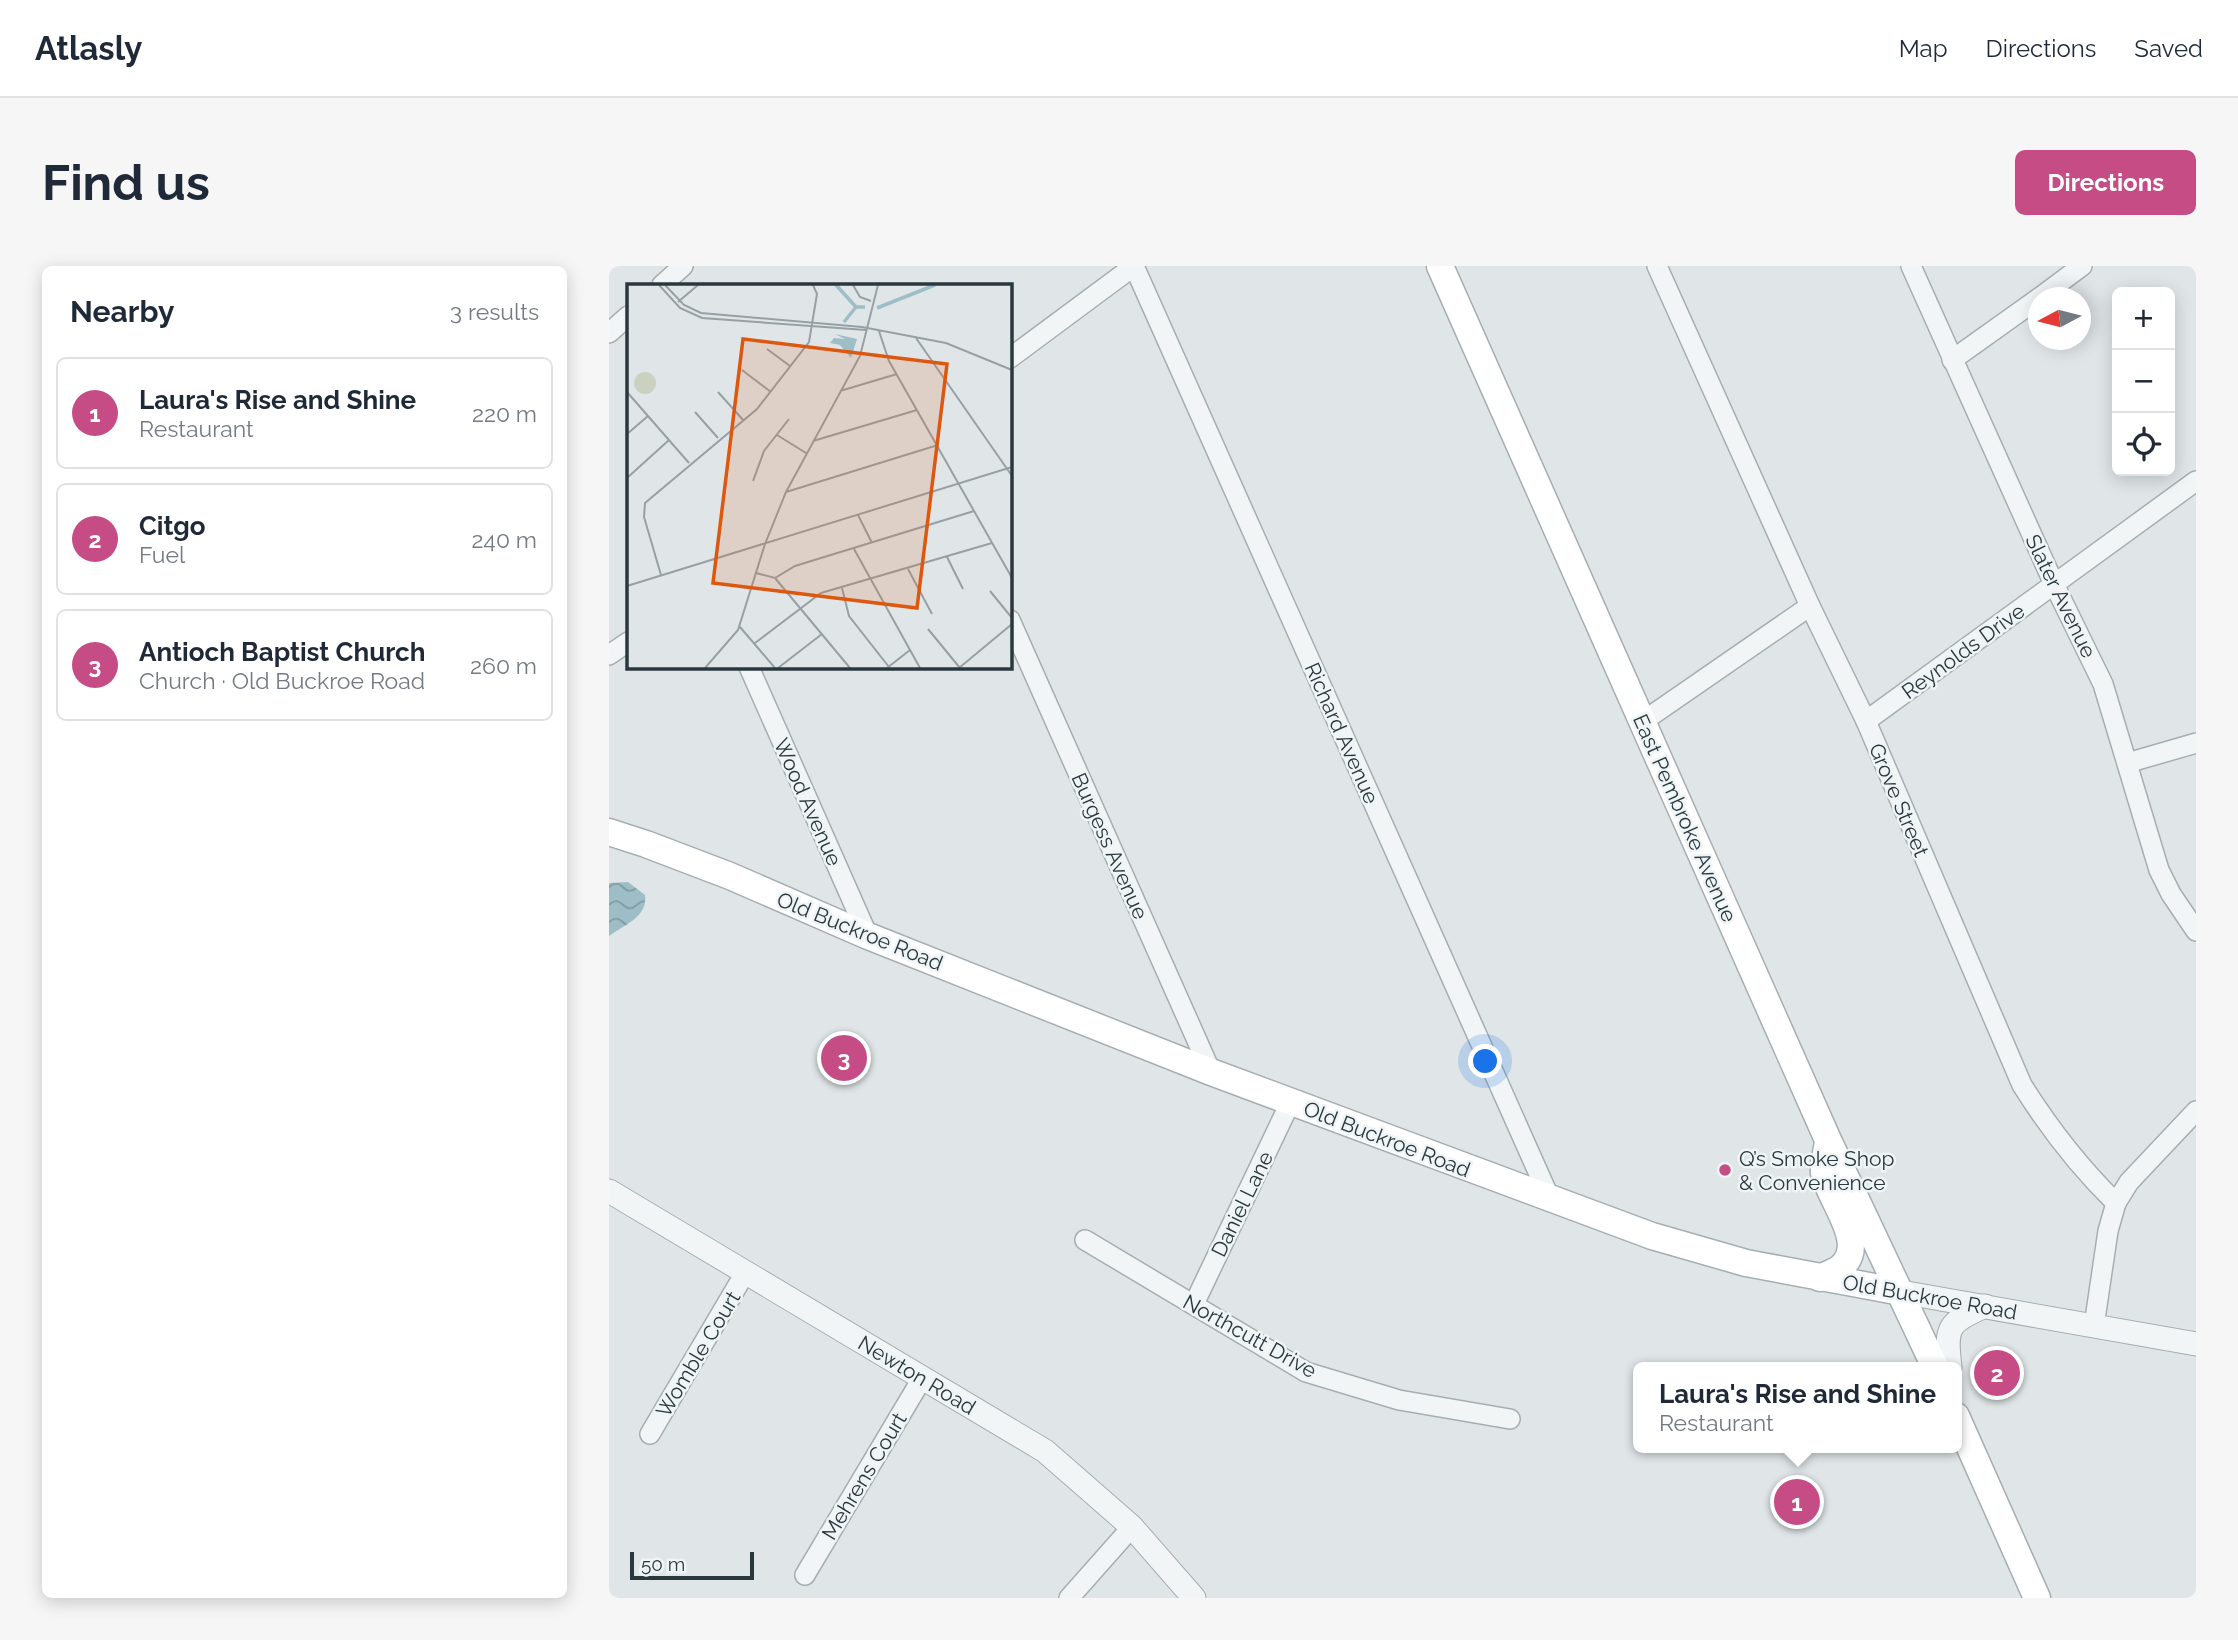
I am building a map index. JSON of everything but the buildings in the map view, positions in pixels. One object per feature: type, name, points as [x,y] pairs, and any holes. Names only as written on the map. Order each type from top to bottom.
[{"type":"main road","name":"East Pembroke Avenue","points":[[1440,266],[1828,1140],[1933,1362]]},
{"type":"main road","name":"Old Buckroe Road","points":[[609,832],[730,876],[868,936],[1290,1103],[1652,1237],[1746,1263],[1901,1292]]},
{"type":"main road","points":[[1820,1278],[1840,1268],[1851,1247],[1847,1228],[1824,1172],[1828,1140]]},
{"type":"main road","points":[[1962,1429],[2037,1598]]},
{"type":"street","points":[[663,284],[683,266]]},
{"type":"street","points":[[1011,357],[1134,266]]},
{"type":"street","name":"Richard Avenue","points":[[1134,266],[1551,1200]]},
{"type":"street","name":"Grove Street","points":[[1657,266],[1810,606],[1865,721],[2022,1085],[2063,1145],[2089,1177],[2116,1203]]},
{"type":"street","name":"Slater Avenue","points":[[1911,266],[2054,584],[2103,684],[2159,870],[2171,894],[2196,931]]},
{"type":"street","points":[[2054,287],[2082,266]]},
{"type":"street","points":[[1952,360],[2028,306]]},
{"type":"street","points":[[609,333],[627,317]]},
{"type":"street","name":"Reynolds Drive","points":[[1865,721],[2196,481]]},
{"type":"street","points":[[1642,722],[1810,606]]},
{"type":"street","name":"Burgess Avenue","points":[[1011,622],[1211,1072]]},
{"type":"street","points":[[609,655],[627,643]]},
{"type":"street","name":"Wood Avenue","points":[[749,668],[868,936]]},
{"type":"street","points":[[2127,763],[2196,743]]},
{"type":"street","name":"Daniel Lane","points":[[1193,1304],[1290,1103]]},
{"type":"street","points":[[2094,1326],[2108,1231],[2116,1203],[2129,1182],[2196,1111]]},
{"type":"street","name":"Newton Road","points":[[609,1191],[1045,1451],[1132,1527],[1194,1598]]},
{"type":"street","name":"Northcutt Drive","points":[[1085,1240],[1306,1372],[1399,1400],[1510,1419]]},
{"type":"street","name":"Womble Court","points":[[650,1434],[745,1273]]},
{"type":"street","name":"Old Buckroe Road","points":[[1901,1292],[2196,1344]]},
{"type":"street","points":[[1949,1362],[1947,1341],[1951,1328],[1965,1315],[1985,1306]]},
{"type":"street","name":"Mehrens Court","points":[[804,1575],[923,1377]]},
{"type":"street","points":[[1069,1598],[1132,1527]]},
{"type":"water","points":[[628,882],[645,895],[643,909],[634,920],[609,936],[609,883]]},
{"type":"place","name":"Antioch Baptist Church","points":[[844,1058]]},
{"type":"place","name":"Q’s Smoke Shop & Convenience","points":[[1725,1170]]},
{"type":"place","name":"Citgo","points":[[1997,1373]]},
{"type":"place","name":"Laura's Rise and Shine","points":[[1797,1502]]}]
